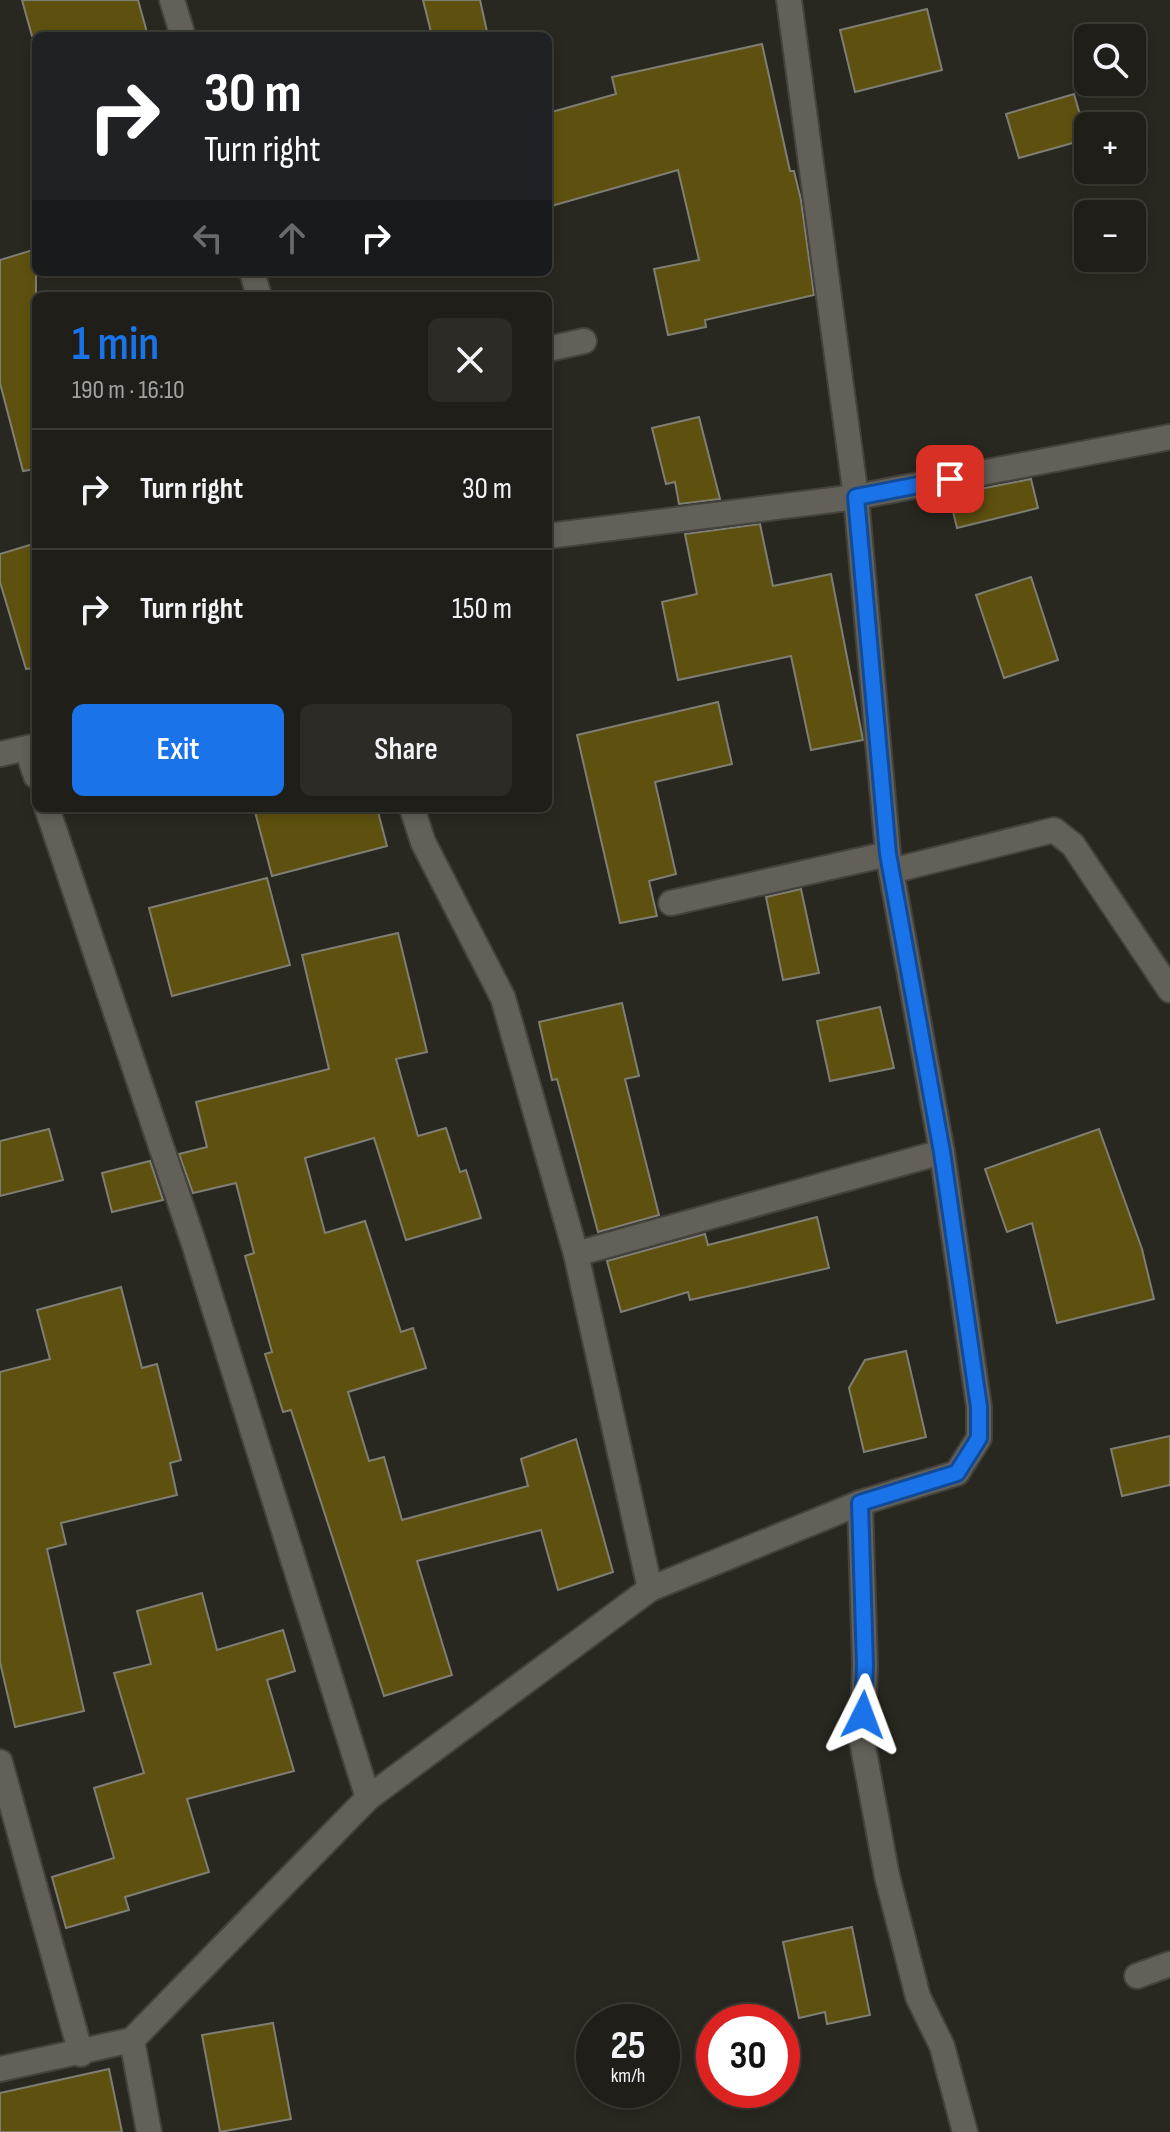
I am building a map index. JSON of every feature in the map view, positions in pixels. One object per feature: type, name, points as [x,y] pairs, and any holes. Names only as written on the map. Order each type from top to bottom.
[{"type":"street","points":[[172,0],[182,32]]},
{"type":"street","points":[[0,2069],[81,2054],[132,2040],[368,1798],[650,1589],[860,1503],[957,1473],[979,1438],[979,1407],[942,1152],[890,862],[856,497],[789,0]]},
{"type":"street","points":[[552,348],[584,341]]},
{"type":"street","points":[[552,535],[856,497],[1170,437]]},
{"type":"street","points":[[0,754],[31,747]]},
{"type":"street","points":[[48,812],[194,1244],[368,1798]]},
{"type":"street","points":[[413,812],[423,842],[503,998],[576,1254],[650,1589]]},
{"type":"street","points":[[671,903],[1054,830],[1073,845],[1170,990]]},
{"type":"street","points":[[576,1254],[942,1152]]},
{"type":"street","points":[[860,1503],[865,1665],[862,1741],[887,1876],[918,1997],[942,2046],[965,2132]]},
{"type":"street","points":[[0,1762],[81,2054]]},
{"type":"street","points":[[1137,1976],[1170,1964]]},
{"type":"street","points":[[132,2040],[149,2132]]},
{"type":"building","points":[[22,0],[138,0],[147,32],[32,32],[32,36]]},
{"type":"building","points":[[423,0],[480,0],[487,32],[431,32]]},
{"type":"building","points":[[927,9],[942,70],[855,92],[840,30]]},
{"type":"building","points":[[762,44],[790,171],[794,171],[801,200],[814,295],[705,320],[706,327],[668,335],[654,269],[699,260],[678,170],[552,206],[552,112],[616,94],[612,77]]},
{"type":"building","points":[[1074,94],[1079,112],[1074,112],[1074,143],[1019,158],[1006,114]]},
{"type":"building","points":[[32,250],[32,276],[36,276],[36,292],[32,292],[32,470],[23,471],[0,383],[0,260]]},
{"type":"building","points":[[699,417],[720,499],[679,504],[675,482],[666,484],[652,428]]},
{"type":"building","points":[[1031,479],[1038,508],[957,528],[949,495]]},
{"type":"building","points":[[760,524],[773,586],[831,574],[863,740],[811,750],[791,656],[678,680],[662,602],[697,594],[685,534]]},
{"type":"building","points":[[32,544],[32,668],[26,669],[0,582],[0,554]]},
{"type":"building","points":[[1031,577],[1058,660],[1004,678],[976,595]]},
{"type":"building","points":[[718,702],[732,764],[655,782],[676,874],[649,881],[657,916],[620,923],[577,735]]},
{"type":"building","points":[[255,812],[378,812],[387,846],[272,876]]},
{"type":"building","points":[[267,878],[290,965],[172,996],[149,908]]},
{"type":"building","points":[[801,889],[819,973],[783,980],[766,897]]},
{"type":"building","points":[[398,933],[427,1052],[396,1059],[418,1136],[446,1128],[460,1172],[466,1170],[481,1218],[406,1240],[374,1138],[305,1158],[325,1233],[365,1221],[401,1332],[413,1328],[426,1368],[348,1392],[369,1461],[384,1457],[402,1520],[528,1486],[521,1459],[576,1439],[613,1572],[558,1590],[541,1530],[417,1561],[452,1675],[384,1696],[291,1410],[283,1412],[265,1354],[272,1352],[245,1256],[254,1253],[236,1183],[193,1193],[179,1154],[207,1147],[196,1102],[329,1069],[302,955]]},
{"type":"building","points":[[622,1003],[639,1076],[625,1079],[659,1215],[598,1232],[557,1079],[552,1080],[539,1022]]},
{"type":"building","points":[[880,1007],[894,1068],[830,1081],[817,1021]]},
{"type":"building","points":[[49,1129],[63,1180],[0,1196],[0,1141]]},
{"type":"building","points":[[1099,1129],[1142,1249],[1154,1299],[1057,1323],[1032,1223],[1007,1232],[985,1169]]},
{"type":"building","points":[[150,1161],[163,1200],[112,1212],[102,1173]]},
{"type":"building","points":[[817,1217],[829,1268],[690,1300],[688,1292],[621,1312],[607,1261],[705,1234],[708,1245]]},
{"type":"building","points":[[121,1287],[142,1368],[157,1364],[181,1460],[170,1463],[177,1495],[61,1523],[66,1544],[47,1549],[84,1711],[15,1727],[0,1662],[0,1372],[50,1359],[37,1310]]},
{"type":"building","points":[[906,1351],[926,1437],[864,1452],[849,1388],[865,1360]]},
{"type":"building","points":[[1170,1436],[1170,1485],[1122,1496],[1111,1449]]},
{"type":"building","points":[[202,1593],[217,1650],[283,1630],[295,1671],[267,1680],[294,1771],[187,1799],[209,1872],[125,1897],[129,1910],[66,1928],[52,1877],[114,1858],[94,1788],[144,1773],[114,1673],[151,1664],[137,1611]]},
{"type":"building","points":[[852,1927],[870,2015],[827,2024],[825,2012],[800,2018],[800,2004],[796,2004],[783,1942]]},
{"type":"building","points":[[273,2023],[291,2119],[220,2132],[202,2035]]},
{"type":"building","points":[[109,2069],[122,2132],[0,2132],[0,2093]]},
{"type":"route","points":[[863,1715],[865,1665],[860,1503],[957,1473],[979,1438],[979,1407],[942,1152],[888,854],[856,497],[950,479]]}]
